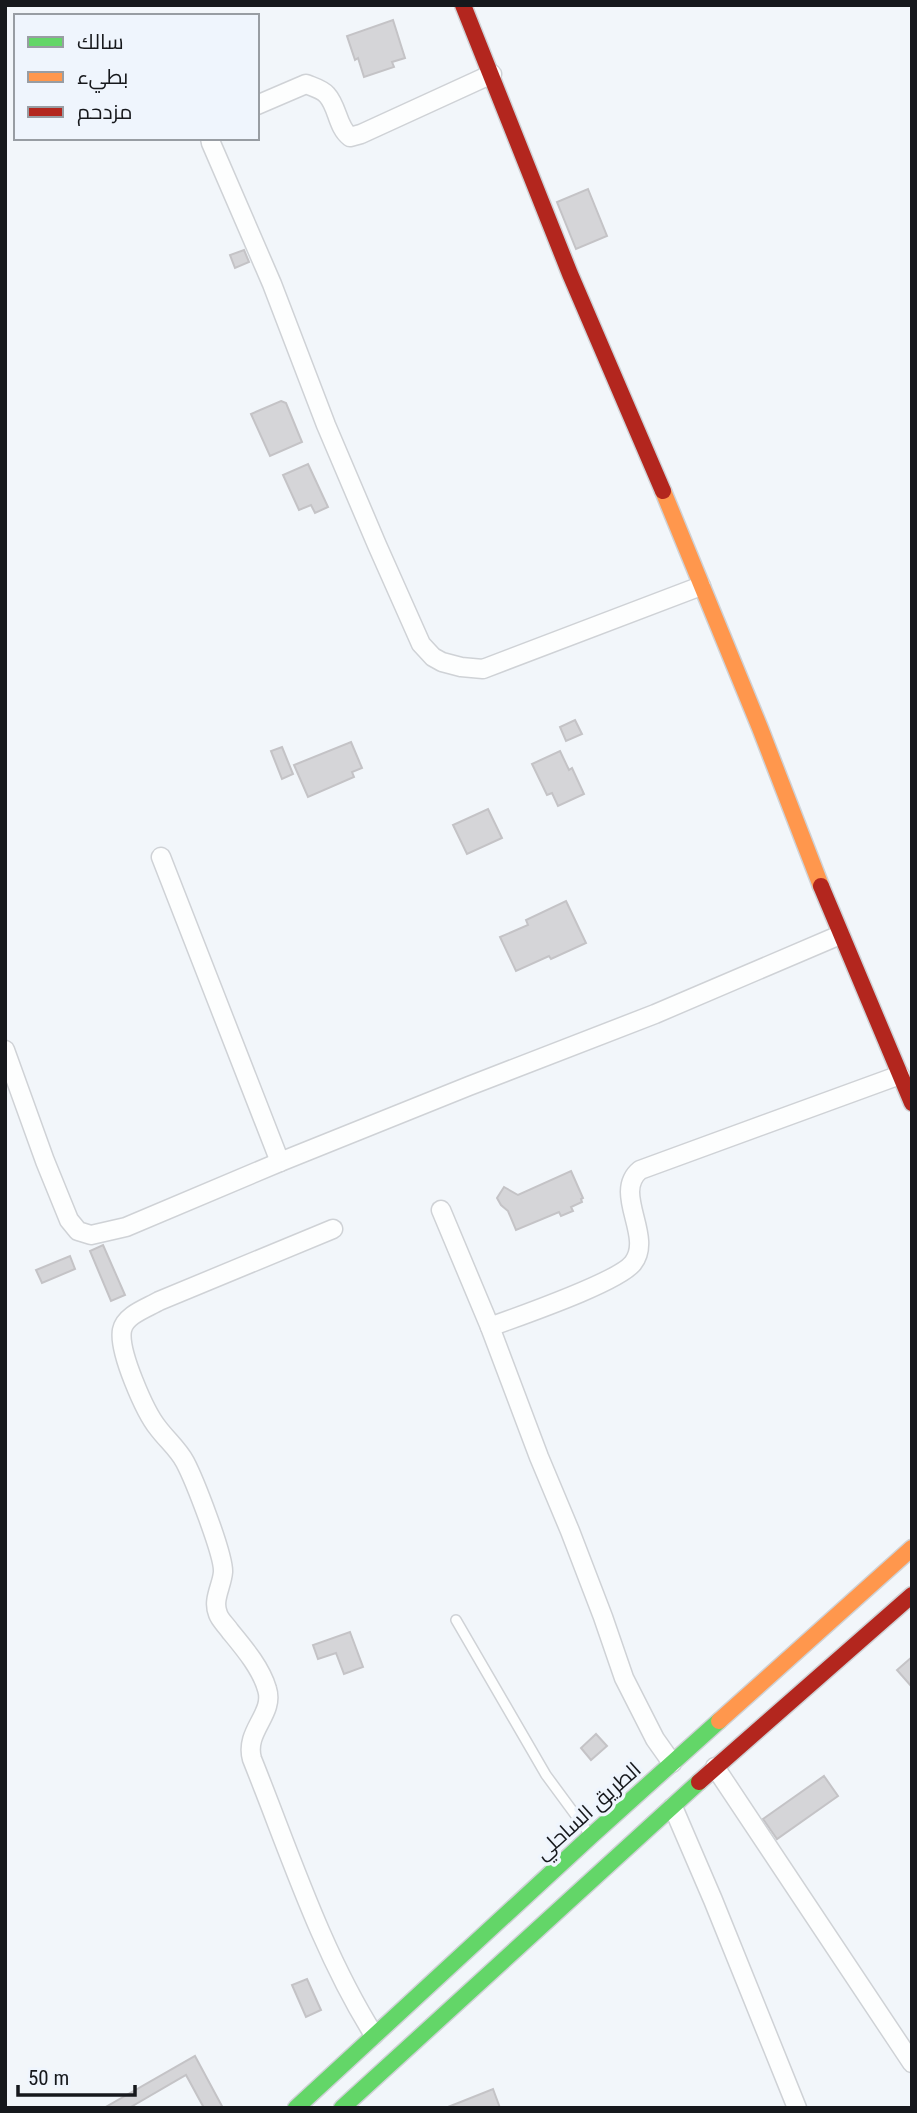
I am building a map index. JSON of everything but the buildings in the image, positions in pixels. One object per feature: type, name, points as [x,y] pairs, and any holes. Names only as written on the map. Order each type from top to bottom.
[{"type":"main road","points":[[463,5],[570,274],[655,470],[760,728],[840,935],[912,1103]]},
{"type":"main road","name":"الطريق الساحلي","points":[[296,2108],[591,1836],[912,1548]]},
{"type":"main road","points":[[342,2108],[715,1766],[912,1595]]},
{"type":"street","points":[[259,105],[306,85],[327,94],[343,132],[350,137],[492,75]]},
{"type":"street","points":[[210,140],[281,306],[326,425],[377,545],[421,644],[433,657],[461,667],[483,669],[701,586]]},
{"type":"street","points":[[161,857],[280,1162]]},
{"type":"street","points":[[5,1050],[69,1220],[78,1231],[91,1235],[126,1227],[280,1162],[655,1014],[840,935]]},
{"type":"street","points":[[490,1328],[603,1282],[633,1264],[639,1252],[631,1187],[640,1170],[900,1075]]},
{"type":"street","points":[[442,1210],[603,1617],[624,1678],[655,1739],[672,1763]]},
{"type":"street","points":[[333,1230],[159,1301],[133,1315],[125,1322],[122,1332],[130,1374],[157,1426],[184,1462],[216,1543],[223,1571],[216,1600],[218,1614],[248,1655],[269,1693],[267,1707],[250,1746],[252,1759],[327,1947],[345,1986],[374,2035]]},
{"type":"street","points":[[715,1766],[912,2063]]},
{"type":"street","points":[[673,1807],[797,2108]]},
{"type":"lane","points":[[456,1620],[546,1775],[591,1836]]},
{"type":"traffic: fast","points":[[296,2108],[719,1721]]},
{"type":"traffic: fast","points":[[342,2108],[699,1782]]},
{"type":"traffic: slow","points":[[663,491],[821,886]]},
{"type":"traffic: slow","points":[[719,1721],[912,1548]]},
{"type":"traffic: jam","points":[[463,5],[570,274],[663,491]]},
{"type":"traffic: jam","points":[[821,886],[912,1103]]},
{"type":"traffic: jam","points":[[699,1782],[912,1595]]}]
